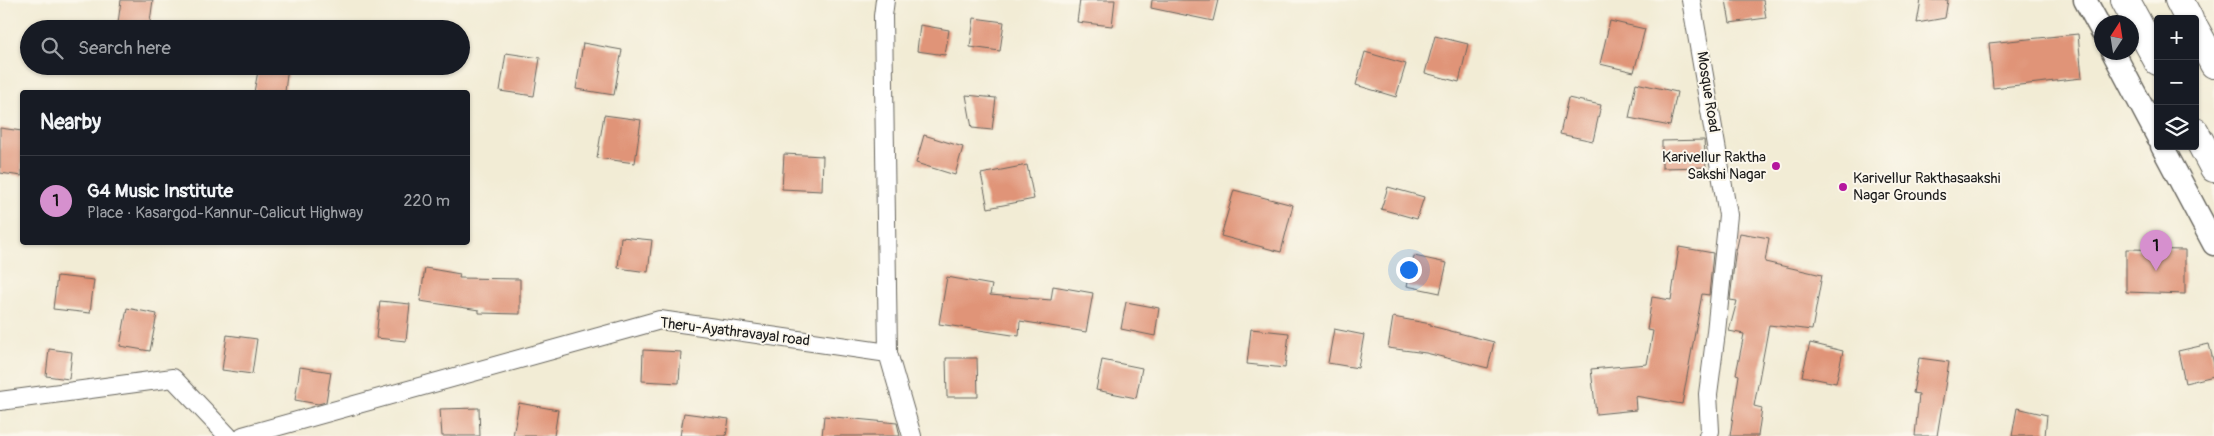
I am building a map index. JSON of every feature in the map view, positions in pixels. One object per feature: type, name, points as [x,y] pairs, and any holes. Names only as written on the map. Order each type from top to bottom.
[{"type":"highway","points":[[2126,0],[2157,60]]},
{"type":"highway","points":[[2179,0],[2188,15]]},
{"type":"highway","points":[[2199,36],[2214,64]]},
{"type":"highway","points":[[2199,140],[2214,168]]},
{"type":"street","points":[[885,0],[883,16],[888,353],[912,436]]},
{"type":"street","name":"Mosque Road","points":[[1691,0],[1728,214],[1708,394],[1710,431],[1708,436]]},
{"type":"street","points":[[2085,0],[2094,16]]},
{"type":"street","points":[[2117,60],[2154,130]]},
{"type":"street","points":[[2164,150],[2214,244]]},
{"type":"street","name":"Theru-Ayathravayal road","points":[[243,436],[660,320],[888,353]]},
{"type":"street","points":[[0,401],[172,378],[228,436]]},
{"type":"building","points":[[121,0],[153,0],[150,20],[118,20]]},
{"type":"building","points":[[1080,0],[1115,0],[1112,26],[1077,22]]},
{"type":"building","points":[[1152,0],[1218,0],[1213,21],[1151,8]]},
{"type":"building","points":[[1726,0],[1763,0],[1766,18],[1730,23]]},
{"type":"building","points":[[1921,0],[1948,0],[1945,18],[1917,23]]},
{"type":"building","points":[[974,18],[1004,22],[1000,51],[970,47]]},
{"type":"building","points":[[1610,21],[1645,29],[1634,72],[1600,64]]},
{"type":"building","points":[[920,25],[949,30],[945,55],[917,51]]},
{"type":"building","points":[[2078,34],[2082,78],[1993,88],[1989,43]]},
{"type":"building","points":[[1435,36],[1468,44],[1459,82],[1425,73]]},
{"type":"building","points":[[583,43],[622,50],[614,95],[576,89]]},
{"type":"building","points":[[1365,52],[1406,64],[1396,97],[1356,85]]},
{"type":"building","points":[[506,53],[540,58],[534,96],[500,91]]},
{"type":"building","points":[[257,75],[287,75],[285,90],[254,90]]},
{"type":"building","points":[[1636,83],[1677,92],[1670,126],[1629,118]]},
{"type":"building","points":[[966,95],[996,98],[992,130],[972,128]]},
{"type":"building","points":[[1568,98],[1601,105],[1593,141],[1560,134]]},
{"type":"building","points":[[604,115],[641,120],[635,163],[597,158]]},
{"type":"building","points":[[0,128],[20,131],[20,176],[0,173]]},
{"type":"building","points":[[924,135],[963,147],[955,175],[916,163]]},
{"type":"building","points":[[1704,140],[1706,167],[1662,168],[1662,141]]},
{"type":"building","points":[[784,154],[823,156],[822,191],[782,189]]},
{"type":"building","points":[[1027,165],[1034,199],[988,208],[981,174]]},
{"type":"building","points":[[1388,187],[1424,197],[1417,219],[1381,209]]},
{"type":"building","points":[[1234,190],[1293,205],[1281,252],[1221,236]]},
{"type":"building","points":[[1740,233],[1769,238],[1765,262],[1822,275],[1812,330],[1769,325],[1754,406],[1762,408],[1758,436],[1730,436],[1739,375],[1736,374],[1744,334],[1729,331],[1737,301],[1730,300],[1735,256]]},
{"type":"building","points":[[621,237],[652,240],[648,272],[618,268]]},
{"type":"building","points":[[1679,247],[1713,253],[1709,295],[1702,294],[1682,404],[1635,396],[1636,410],[1596,414],[1591,369],[1647,364],[1653,331],[1647,330],[1652,297],[1671,300]]},
{"type":"building","points":[[2126,249],[2185,250],[2185,294],[2126,292]]},
{"type":"building","points":[[1414,256],[1447,263],[1440,293],[1407,286]]},
{"type":"building","points":[[425,268],[460,274],[459,278],[520,279],[520,314],[479,313],[479,310],[420,301]]},
{"type":"building","points":[[57,276],[94,280],[90,313],[53,309]]},
{"type":"building","points":[[947,277],[992,285],[990,295],[1051,300],[1053,286],[1093,293],[1086,332],[1020,321],[1019,336],[939,324]]},
{"type":"building","points":[[380,301],[410,304],[406,341],[376,338]]},
{"type":"building","points":[[1126,302],[1159,308],[1155,336],[1121,329]]},
{"type":"building","points":[[127,308],[157,314],[150,351],[120,346]]},
{"type":"building","points":[[1393,317],[1431,324],[1431,326],[1494,342],[1488,368],[1426,353],[1388,348]]},
{"type":"building","points":[[1251,329],[1289,333],[1285,368],[1247,364]]},
{"type":"building","points":[[1334,329],[1364,335],[1358,368],[1328,363]]},
{"type":"building","points":[[227,335],[257,339],[252,374],[222,370]]},
{"type":"building","points":[[1810,343],[1843,351],[1836,383],[1802,376]]},
{"type":"building","points":[[2209,344],[2214,364],[2214,376],[2185,383],[2178,351]]},
{"type":"building","points":[[49,349],[72,352],[69,379],[46,376]]},
{"type":"building","points":[[643,350],[681,352],[679,383],[642,381]]},
{"type":"building","points":[[946,358],[977,358],[978,397],[947,397]]},
{"type":"building","points":[[1919,358],[1949,362],[1937,436],[1915,436],[1919,394],[1913,393]]},
{"type":"building","points":[[1102,360],[1142,368],[1136,398],[1096,390]]},
{"type":"building","points":[[300,367],[331,372],[326,402],[318,404],[295,400]]},
{"type":"building","points":[[519,403],[558,410],[554,436],[513,436]]},
{"type":"building","points":[[479,408],[480,436],[442,436],[440,409]]},
{"type":"building","points":[[2017,408],[2047,415],[2045,436],[2012,436]]},
{"type":"building","points":[[684,413],[729,419],[726,436],[680,436]]},
{"type":"building","points":[[824,416],[897,423],[900,436],[822,436]]},
{"type":"place","name":"Karivellur Raktha Sakshi Nagar","points":[[1776,166]]},
{"type":"place","name":"Karivellur Rakthasaakshi Nagar Grounds","points":[[1843,187]]},
{"type":"place","name":"G4 Music Institute","points":[[2156,271]]}]
